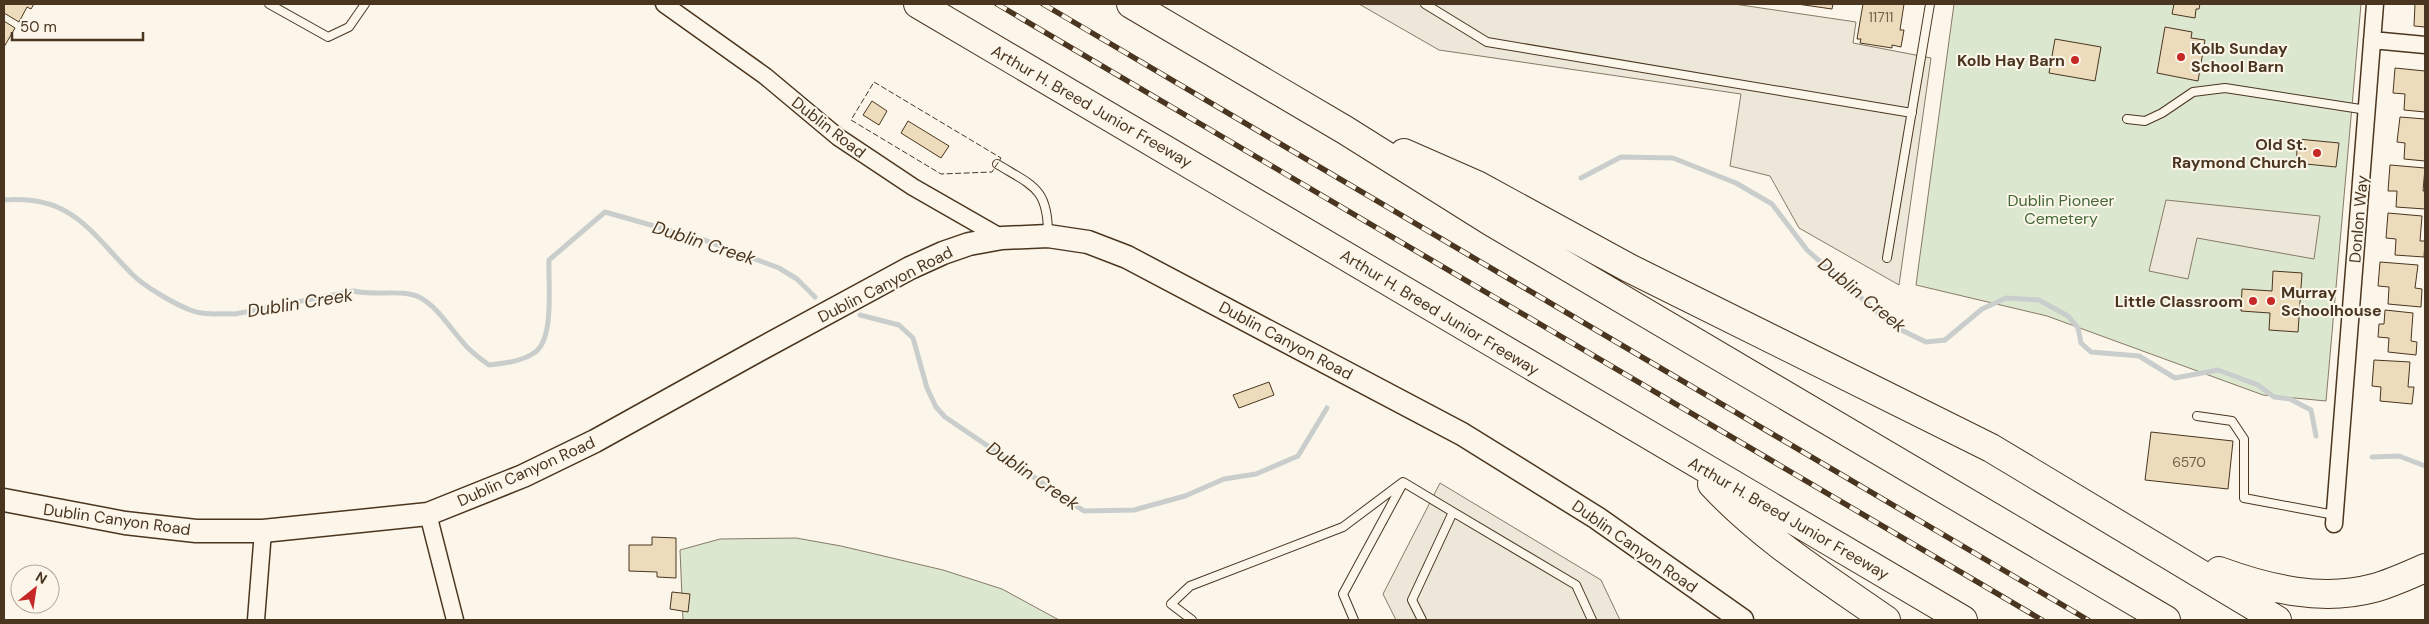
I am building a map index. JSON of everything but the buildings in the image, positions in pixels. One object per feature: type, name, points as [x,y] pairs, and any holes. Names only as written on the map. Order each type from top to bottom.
[{"type":"highway","name":"Arthur H. Breed Junior Freeway","points":[[918,4],[1963,620]]},
{"type":"highway","points":[[1131,4],[1345,130],[1490,221],[2166,620]]},
{"type":"highway","points":[[1345,130],[1448,170],[1638,272],[1991,448],[2277,620]]},
{"type":"highway","points":[[1687,458],[1717,490],[1763,532],[1886,620]]},
{"type":"highway","points":[[2144,540],[2252,583],[2293,592],[2336,593],[2374,588],[2425,568]]},
{"type":"main road","name":"Dublin Canyon Road","points":[[4,500],[125,524],[196,531],[263,531],[428,514],[523,476],[595,441],[910,268],[969,244],[1002,238],[1048,236],[1088,242],[1127,256],[1462,434],[1596,518],[1742,620]]},
{"type":"street","name":"Dublin Road","points":[[664,4],[765,76],[838,137],[913,187],[1002,238]]},
{"type":"street","name":"Donlon Way","points":[[2335,519],[2375,4]]},
{"type":"street","points":[[2372,40],[2425,45]]},
{"type":"street","points":[[428,514],[455,620]]},
{"type":"street","points":[[256,620],[263,531]]},
{"type":"lane","points":[[270,4],[328,37],[349,27],[366,4]]},
{"type":"lane","points":[[1425,4],[1487,42],[1912,113]]},
{"type":"lane","points":[[1887,258],[1930,4]]},
{"type":"lane","points":[[2127,119],[2145,121],[2162,113],[2193,92],[2225,88],[2367,110]]},
{"type":"lane","points":[[997,164],[1025,180],[1042,198],[1048,211],[1048,236]]},
{"type":"lane","points":[[2197,416],[2232,421],[2244,439],[2244,498],[2335,519]]},
{"type":"lane","points":[[1403,482],[1576,585],[1592,620]]},
{"type":"lane","points":[[1192,620],[1171,604],[1190,586],[1343,527],[1403,482]]},
{"type":"lane","points":[[1354,620],[1343,594],[1403,482]]},
{"type":"lane","points":[[1422,620],[1412,600],[1453,512]]},
{"type":"green space","name":"Dublin Pioneer Cemetery","points":[[1954,4],[2361,4],[2326,401],[2263,395],[2047,316],[1916,285]]},
{"type":"green space","points":[[796,538],[841,546],[943,570],[1002,589],[1059,620],[683,620],[680,550],[720,539]]},
{"type":"shaded area","points":[[1359,4],[1734,4],[1856,22],[1853,43],[1931,58],[1899,285],[1799,228],[1770,176],[1730,166],[1741,94],[1439,50]]},
{"type":"shaded area","points":[[2166,200],[2320,216],[2314,259],[2197,238],[2188,279],[2149,271]]},
{"type":"shaded area","points":[[1440,483],[1601,580],[1620,620],[1396,620],[1383,594]]},
{"type":"waterway","name":"Dublin Creek","points":[[1581,178],[1621,157],[1673,158],[1736,183],[1772,204],[1807,250],[1893,326],[1926,342],[1945,340],[1982,309],[2006,298],[2039,300],[2068,316],[2078,328],[2081,343],[2091,352],[2139,356],[2175,378],[2218,370],[2258,385],[2274,397],[2290,399],[2311,410],[2316,436]]},
{"type":"waterway","name":"Dublin Creek","points":[[4,200],[28,200],[64,210],[91,231],[144,284],[190,310],[207,314],[235,314],[354,291],[405,293],[419,297],[433,307],[462,342],[489,365],[512,362],[523,358],[534,353],[541,346],[548,324],[549,260],[605,212],[707,241],[779,268],[797,279],[815,297]]},
{"type":"waterway","name":"Dublin Creek","points":[[860,315],[899,325],[913,338],[927,388],[936,407],[945,417],[1084,511],[1134,510],[1185,496],[1224,479],[1256,474],[1298,456],[1327,408]]},
{"type":"waterway","name":"Dublin Creek","points":[[2372,457],[2399,456],[2425,466]]},
{"type":"railway","points":[[997,4],[2042,620]]},
{"type":"railway","points":[[1043,4],[2088,620]]},
{"type":"fence","points":[[874,82],[1001,158],[992,172],[941,174],[851,120],[874,82]]},
{"type":"place","name":"Kolb Sunday School Barn","points":[[2181,57]]},
{"type":"place","name":"Kolb Hay Barn","points":[[2075,60]]},
{"type":"place","name":"Old St. Raymond Church","points":[[2317,153]]},
{"type":"place","name":"Little Classroom","points":[[2253,301]]},
{"type":"place","name":"Murray Schoolhouse","points":[[2271,301]]}]
